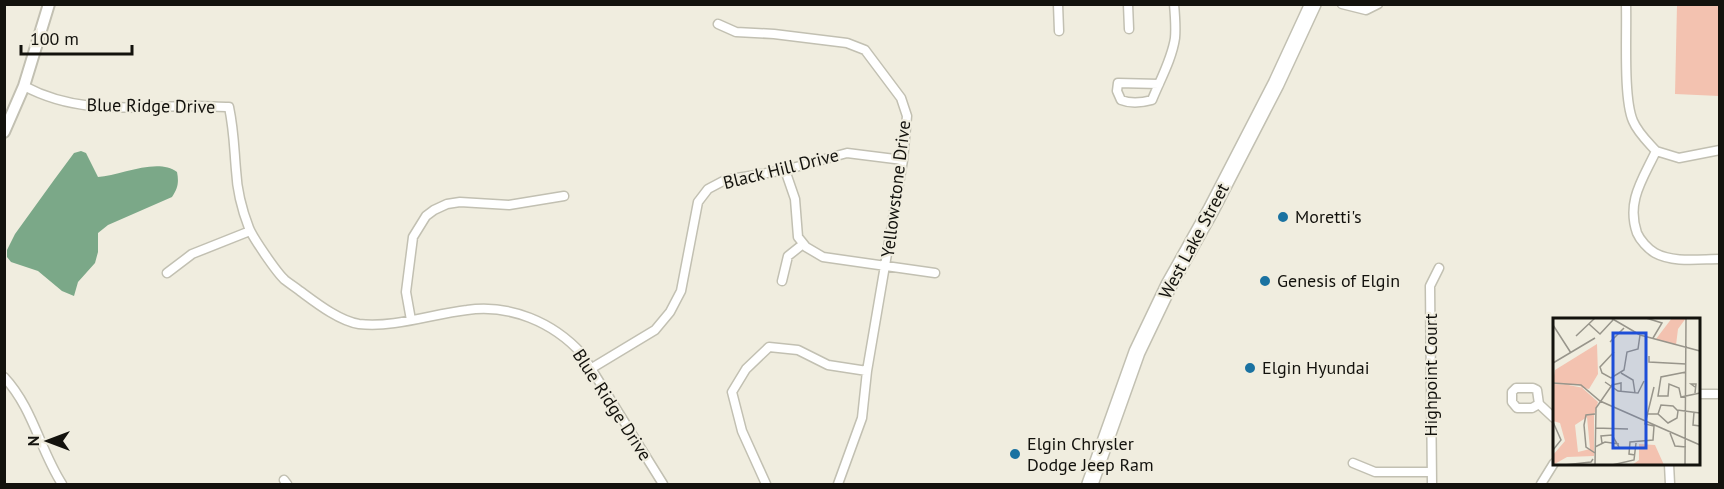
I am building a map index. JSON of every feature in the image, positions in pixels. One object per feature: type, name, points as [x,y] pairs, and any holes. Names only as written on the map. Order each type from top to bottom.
[{"type":"highway","name":"West Lake Street","points":[[1090,484],[1122,391],[1168,285],[1211,210],[1276,84],[1312,4]]},
{"type":"main road","points":[[4,132],[24,86],[49,4]]},
{"type":"street","points":[[1058,4],[1059,32]]},
{"type":"street","points":[[1128,4],[1129,29]]},
{"type":"street","points":[[1159,84],[1118,83],[1117,91],[1121,100],[1127,102],[1142,103],[1152,100],[1159,84],[1172,51],[1175,36],[1174,4]]},
{"type":"street","points":[[1342,4],[1366,10],[1378,4]]},
{"type":"street","points":[[1626,4],[1628,95],[1633,121],[1656,151],[1679,158],[1719,150]]},
{"type":"street","name":"Yellowstone Drive","points":[[718,24],[736,32],[847,43],[865,50],[901,98],[907,116],[903,160],[867,371],[862,418],[838,484]]},
{"type":"street","name":"Blue Ridge Drive","points":[[24,86],[38,93],[76,104],[108,108],[199,105],[229,107],[235,133],[238,191],[250,231],[283,279],[325,309],[357,324],[386,324],[466,310],[512,312],[532,318],[574,345],[592,368],[663,484]]},
{"type":"street","points":[[1656,151],[1636,193],[1632,218],[1640,240],[1656,253],[1676,258],[1719,259]]},
{"type":"street","name":"Black Hill Drive","points":[[592,368],[655,330],[670,312],[681,291],[698,202],[708,189],[724,180],[785,170],[847,153],[903,160]]},
{"type":"street","points":[[785,170],[795,199],[798,237],[806,248],[823,257],[935,273]]},
{"type":"street","points":[[411,320],[406,292],[414,237],[426,216],[447,204],[460,202],[508,204],[564,196]]},
{"type":"street","points":[[166,273],[192,254],[250,231]]},
{"type":"street","points":[[782,281],[788,256],[803,244]]},
{"type":"street","name":"Highpoint Court","points":[[1432,484],[1430,286],[1439,268]]},
{"type":"street","points":[[766,484],[742,431],[732,392],[746,369],[769,348],[798,350],[828,365],[867,371]]},
{"type":"street","points":[[4,377],[28,411],[62,484]]},
{"type":"street","points":[[1700,394],[1717,394]]},
{"type":"street","points":[[1539,404],[1553,417]]},
{"type":"street","points":[[1353,463],[1375,472],[1431,472]]},
{"type":"street","points":[[1541,484],[1553,465]]},
{"type":"street","points":[[1669,465],[1670,484]]},
{"type":"shaded area","points":[[1677,5],[1719,5],[1719,96],[1675,94]]},
{"type":"shaded area","points":[[81,151],[86,153],[98,177],[159,166],[177,172],[178,182],[172,197],[108,225],[98,233],[98,252],[95,263],[78,282],[74,296],[62,291],[38,271],[11,262],[7,257],[7,250],[15,234],[74,153]]},
{"type":"place","name":"Moretti's","points":[[1283,217]]},
{"type":"place","name":"Genesis of Elgin","points":[[1265,281]]},
{"type":"place","name":"Elgin Hyundai","points":[[1250,368]]},
{"type":"place","name":"Elgin Chrysler Dodge Jeep Ram","points":[[1015,454]]}]
